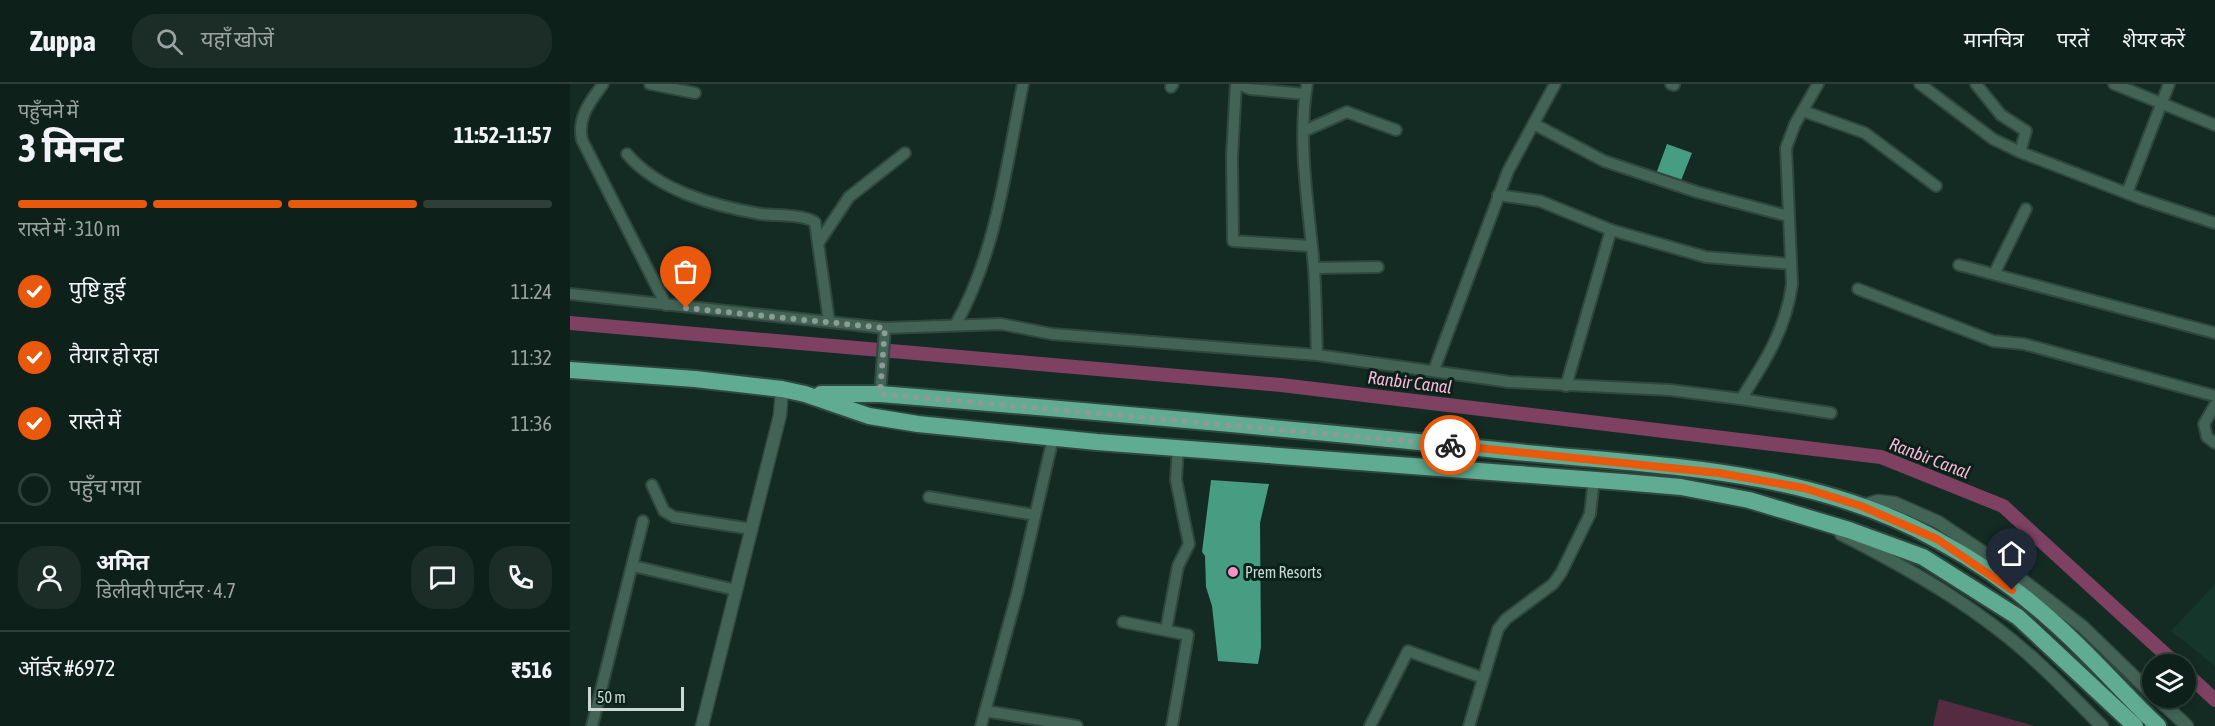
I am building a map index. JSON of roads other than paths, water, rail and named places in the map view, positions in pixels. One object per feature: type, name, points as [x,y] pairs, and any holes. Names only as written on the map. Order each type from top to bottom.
[{"type":"highway","points":[[570,370],[695,379],[782,389],[806,394],[889,420],[1053,438],[1594,480],[1718,493],[1893,544],[1923,557],[1960,578],[2018,617],[2136,726]]},
{"type":"highway","points":[[806,394],[880,394],[1407,440],[1708,472],[1804,488],[1861,506],[1937,539],[1998,579],[2050,619],[2158,726]]},
{"type":"street","points":[[603,84],[581,119],[579,128],[582,140],[666,305]]},
{"type":"street","points":[[650,84],[695,93]]},
{"type":"street","points":[[956,324],[973,294],[990,242],[1023,84]]},
{"type":"street","points":[[1311,246],[1233,241],[1232,156],[1237,84],[1250,89],[1306,89],[1304,131],[1314,268],[1317,355]]},
{"type":"street","points":[[1434,370],[1498,195],[1554,87],[1542,84]]},
{"type":"street","points":[[1741,399],[1768,358],[1785,319],[1792,284],[1786,148],[1816,87],[1803,84]]},
{"type":"street","points":[[1920,84],[1993,139],[2020,152],[2127,193],[2215,223]]},
{"type":"street","points":[[1976,84],[2001,116],[2025,131],[2020,152]]},
{"type":"street","points":[[2114,84],[2215,125]]},
{"type":"street","points":[[2127,193],[2169,84]]},
{"type":"street","points":[[1803,111],[1864,133],[1936,186]]},
{"type":"street","points":[[1304,131],[1347,112],[1396,130]]},
{"type":"street","points":[[1534,124],[1604,161],[1697,192],[1788,216]]},
{"type":"street","points":[[819,242],[849,197],[905,153]]},
{"type":"street","points":[[627,154],[642,168],[673,189],[760,214],[813,220],[817,226],[829,321]]},
{"type":"street","points":[[1498,195],[1540,201],[1611,230],[1706,257],[1791,264]]},
{"type":"street","points":[[1994,274],[2026,209]]},
{"type":"street","points":[[1566,386],[1611,230]]},
{"type":"street","points":[[1959,265],[2215,333]]},
{"type":"street","points":[[1314,268],[1378,267]]},
{"type":"street","points":[[1858,289],[1993,341],[2024,344],[2215,396]]},
{"type":"street","points":[[570,294],[885,328],[1001,324],[1052,334],[1317,355],[1510,382],[1671,390],[1831,412]]},
{"type":"street","points":[[880,394],[885,328]]},
{"type":"street","points":[[702,726],[780,415],[782,389]]},
{"type":"street","points":[[2215,405],[2204,424],[2207,437],[2215,443]]},
{"type":"street","points":[[981,726],[1053,438]]},
{"type":"street","points":[[1166,630],[1178,566],[1189,544],[1176,480],[1178,448]]},
{"type":"street","points":[[1469,726],[1500,625],[1553,584],[1561,573],[1590,514],[1594,480]]},
{"type":"street","points":[[652,485],[664,511],[674,517],[752,529]]},
{"type":"street","points":[[929,497],[1035,515]]},
{"type":"street","points":[[1861,506],[1878,501],[1895,503],[1938,522],[2008,568],[2083,627],[2142,684]]},
{"type":"street","points":[[592,726],[644,521]]},
{"type":"street","points":[[1820,523],[1875,551],[1972,610],[2036,661],[2102,726]]},
{"type":"street","points":[[633,566],[736,590]]},
{"type":"street","points":[[1123,622],[1186,633],[1189,638],[1172,726]]},
{"type":"street","points":[[1370,726],[1408,651],[1483,678]]},
{"type":"street","points":[[2168,708],[2187,726]]},
{"type":"street","points":[[985,711],[1077,726]]},
{"type":"waterway","name":"Ranbir Canal","points":[[570,323],[1281,385],[1881,457],[2003,506],[2165,654]]},
{"type":"waterway","name":"Ranbir Canal","points":[[2196,682],[2215,700]]},
{"type":"place","name":"Prem Resorts","points":[[1233,572]]}]
